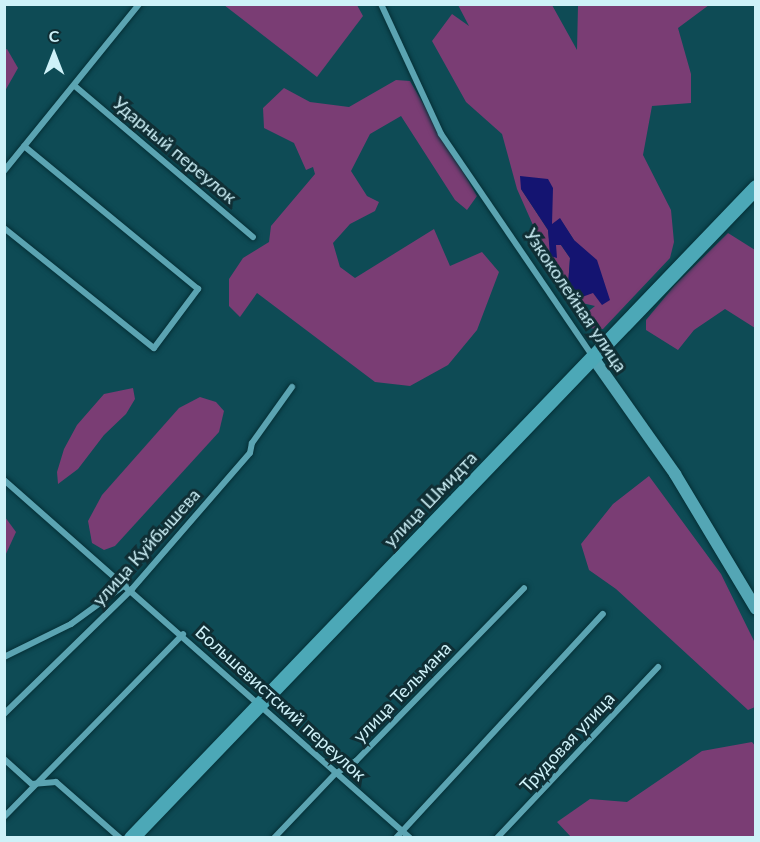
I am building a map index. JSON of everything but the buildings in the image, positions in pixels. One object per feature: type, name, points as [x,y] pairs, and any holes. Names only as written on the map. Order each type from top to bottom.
[{"type":"main road","name":"улица Шмидта","points":[[131,837],[594,359],[756,187]]},
{"type":"street","points":[[4,171],[76,87],[139,4]]},
{"type":"street","name":"Узкоколейная улица","points":[[381,4],[441,134],[675,474],[756,609]]},
{"type":"street","name":"Ударный переулок","points":[[76,87],[253,237]]},
{"type":"street","points":[[4,228],[154,348],[198,289],[24,146]]},
{"type":"street","name":"улица Куйбышева","points":[[4,714],[132,589],[250,453],[252,443],[292,387]]},
{"type":"street","name":"Большевистский переулок","points":[[4,480],[261,702],[335,774],[410,837]]},
{"type":"street","points":[[4,657],[71,624],[126,584]]},
{"type":"street","name":"улица Тельмана","points":[[274,837],[335,774],[356,761],[524,588]]},
{"type":"street","points":[[396,837],[603,614]]},
{"type":"street","points":[[4,817],[183,634]]},
{"type":"street","name":"Трудовая улица","points":[[497,837],[658,667]]},
{"type":"street","points":[[4,759],[32,784],[56,782],[120,837]]},
{"type":"shaded area","points":[[224,5],[357,5],[363,16],[317,77]]},
{"type":"shaded area","points":[[458,5],[552,5],[577,50],[578,5],[709,5],[678,28],[691,74],[691,103],[652,106],[643,155],[671,210],[674,242],[670,258],[603,329],[587,328],[585,314],[595,306],[582,303],[566,290],[556,264],[548,259],[517,189],[502,134],[466,102],[432,41],[452,14],[469,26]],"holes":[[[521,189],[551,200],[552,225],[560,219],[574,240],[582,297],[568,286],[570,258],[561,245],[556,245],[551,256],[548,230]]]},
{"type":"shaded area","points":[[7,49],[18,68],[5,91],[4,50]]},
{"type":"shaded area","points":[[396,80],[410,81],[477,196],[467,210],[455,200],[401,116],[370,134],[351,171],[367,196],[379,202],[375,211],[350,224],[333,243],[340,267],[355,278],[434,229],[450,266],[482,252],[499,272],[477,330],[448,365],[410,386],[375,382],[257,293],[240,317],[229,306],[229,279],[243,258],[269,242],[271,226],[315,174],[313,167],[306,170],[294,143],[264,128],[263,108],[284,88],[310,102],[349,107]]},
{"type":"shaded area","points":[[520,176],[548,179],[553,188],[552,224],[560,218],[574,240],[597,260],[610,300],[602,305],[593,293],[582,297],[568,286],[570,258],[561,245],[556,245],[557,258],[550,256],[548,230],[521,189]]},
{"type":"shaded area","points":[[728,233],[755,250],[755,328],[725,309],[694,330],[678,350],[646,330],[646,320],[675,285]]},
{"type":"shaded area","points":[[133,388],[135,399],[126,414],[104,435],[78,469],[58,484],[57,472],[64,449],[77,425],[104,394]]},
{"type":"shaded area","points":[[200,397],[216,402],[224,411],[219,432],[115,546],[104,550],[92,543],[88,521],[102,495],[179,408]]},
{"type":"shaded area","points":[[649,476],[721,574],[755,643],[755,707],[748,710],[616,589],[589,570],[581,544],[613,504]]},
{"type":"shaded area","points":[[5,517],[16,532],[4,556]]},
{"type":"shaded area","points":[[752,742],[756,747],[755,837],[571,837],[557,822],[590,799],[627,802],[702,751]]}]
